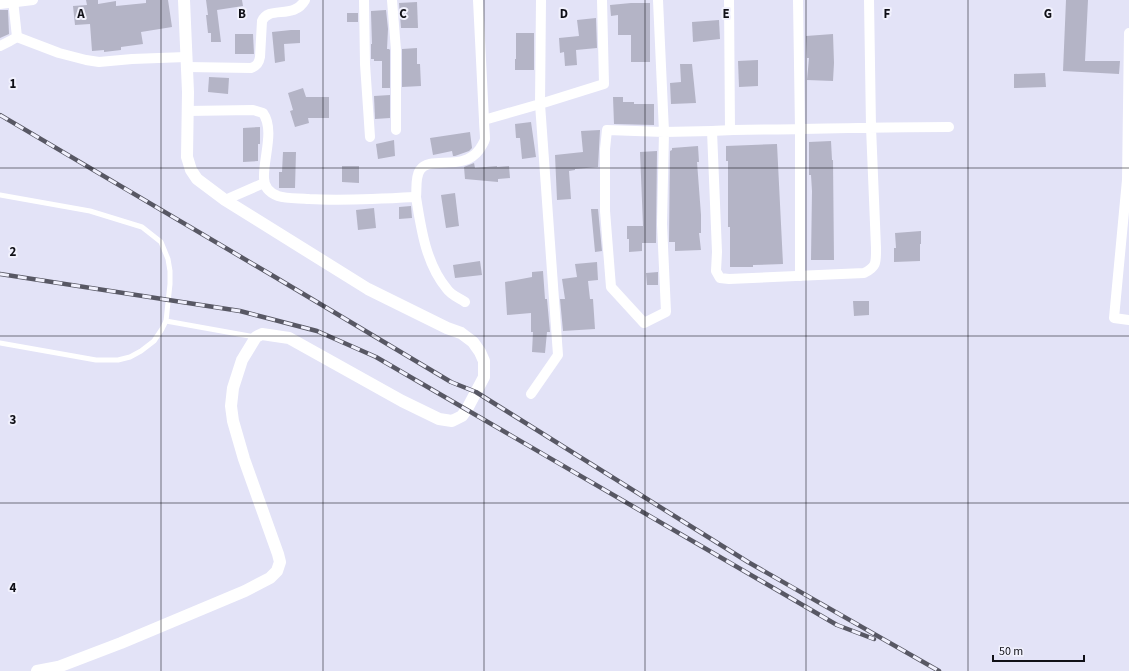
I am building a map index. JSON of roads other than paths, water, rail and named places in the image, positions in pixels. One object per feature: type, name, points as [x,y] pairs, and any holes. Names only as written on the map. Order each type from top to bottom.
[{"type":"street","points":[[0,4],[13,1],[33,0]]},
{"type":"street","points":[[37,671],[58,667],[136,637],[245,591],[270,578],[277,571],[280,562],[278,554],[244,459],[233,421],[231,406],[232,388],[242,360],[256,337],[262,334],[289,338],[402,401],[439,419],[452,421],[462,416],[484,378],[484,361],[473,342],[467,337],[368,289],[225,200],[197,178],[191,170],[187,157],[188,92],[184,0]]},
{"type":"street","points":[[17,37],[59,53],[99,62],[132,59],[251,68],[255,67],[259,62],[262,21],[264,16],[268,14],[293,11],[298,9],[305,0]]},
{"type":"street","points":[[364,0],[365,64],[370,137]]},
{"type":"street","points":[[392,0],[396,50],[396,130]]},
{"type":"street","points":[[465,302],[448,291],[431,260],[422,233],[416,197],[418,176],[421,169],[428,165],[458,163],[472,158],[476,155],[485,140],[478,0]]},
{"type":"street","points":[[531,394],[558,355],[540,104],[541,0]]},
{"type":"street","points":[[484,120],[604,84],[602,0]]},
{"type":"street","points":[[658,0],[664,132],[662,224],[666,312],[644,323],[611,286],[605,212],[604,149],[607,130],[664,132],[949,127]]},
{"type":"street","points":[[729,0],[730,130]]},
{"type":"street","points":[[798,0],[800,276]]},
{"type":"street","points":[[712,131],[717,252],[716,271],[720,278],[729,279],[864,273],[872,269],[876,263],[876,248],[871,128],[869,0]]},
{"type":"street","points":[[13,1],[17,37]]},
{"type":"street","points":[[1129,33],[1127,180],[1114,318],[1129,320]]},
{"type":"street","points":[[0,46],[17,37]]},
{"type":"street","points":[[187,111],[253,110],[263,112],[267,119],[268,138],[264,183],[267,189],[279,196],[366,200],[416,197]]},
{"type":"street","points":[[225,200],[264,183]]},
{"type":"lane","points":[[0,195],[90,211],[142,228],[161,242],[168,259],[170,271],[166,321],[154,341],[141,351],[118,360],[96,360],[0,343]]},
{"type":"lane","points":[[166,321],[256,337]]},
{"type":"railway","points":[[0,115],[451,382],[476,392],[748,562],[939,671]]},
{"type":"railway","points":[[0,274],[240,311],[317,331],[376,357],[837,625],[874,639]]}]
